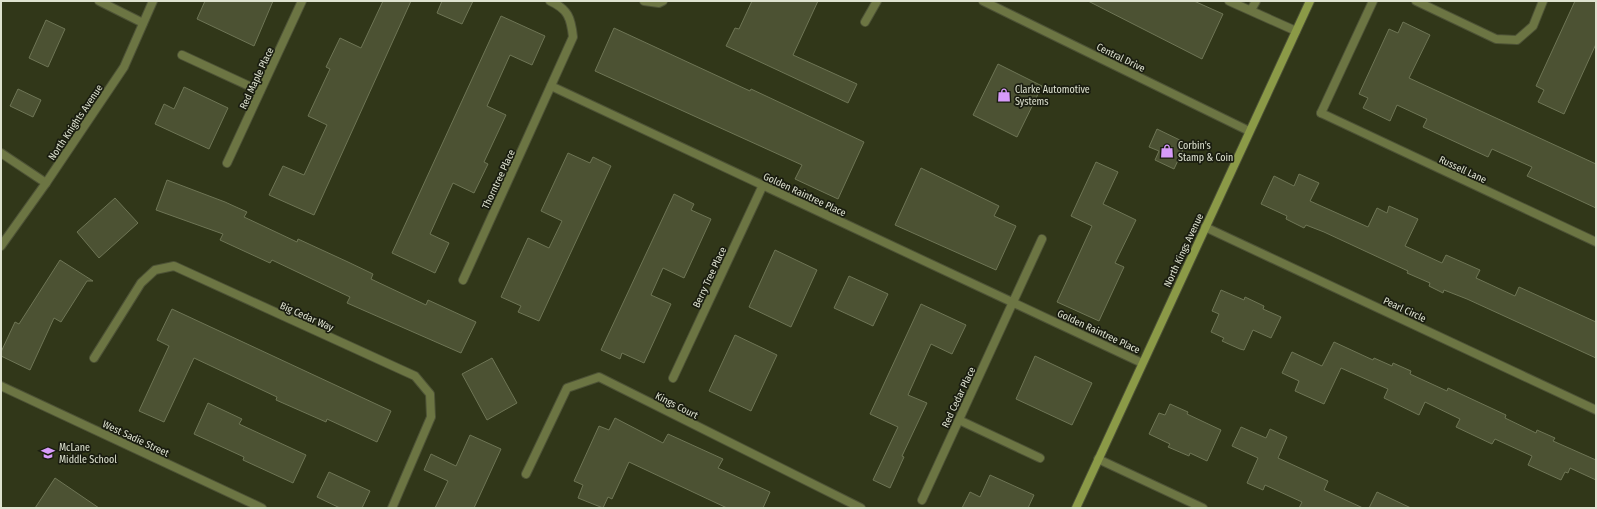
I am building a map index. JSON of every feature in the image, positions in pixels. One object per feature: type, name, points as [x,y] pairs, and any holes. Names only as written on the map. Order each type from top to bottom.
[{"type":"street","points":[[99,1],[143,23]]},
{"type":"street","name":"North Knights Avenue","points":[[1,246],[46,183],[124,67],[153,1]]},
{"type":"street","name":"Red Maple Place","points":[[228,163],[302,1]]},
{"type":"street","points":[[550,1],[562,6],[571,21],[573,37],[551,86]]},
{"type":"street","points":[[644,1],[659,3],[663,1]]},
{"type":"street","points":[[865,22],[877,1]]},
{"type":"street","name":"Central Drive","points":[[984,1],[1249,131]]},
{"type":"street","points":[[1229,1],[1296,31]]},
{"type":"street","points":[[1251,10],[1256,1]]},
{"type":"street","name":"North Kings Avenue","points":[[1076,508],[1310,1]]},
{"type":"street","name":"Russell Lane","points":[[1373,1],[1321,113],[1596,242]]},
{"type":"street","points":[[1416,1],[1496,39],[1517,40],[1532,26],[1543,1]]},
{"type":"street","points":[[182,55],[260,91]]},
{"type":"street","name":"Golden Raintree Place","points":[[551,86],[1142,363]]},
{"type":"street","name":"Thorntree Place","points":[[462,280],[551,86]]},
{"type":"street","points":[[1,153],[46,183]]},
{"type":"street","name":"Berry Tree Place","points":[[673,378],[763,185]]},
{"type":"street","name":"Pearl Circle","points":[[1205,227],[1596,410]]},
{"type":"street","name":"Red Cedar Place","points":[[922,500],[1042,239]]},
{"type":"street","name":"Big Cedar Way","points":[[94,358],[141,283],[155,270],[174,266],[415,376],[430,394],[431,417],[392,508]]},
{"type":"street","name":"Kings Court","points":[[526,474],[567,388],[599,377],[860,508]]},
{"type":"street","name":"West Sadie Street","points":[[1,386],[262,508]]},
{"type":"street","points":[[959,420],[1040,458]]},
{"type":"street","points":[[1098,459],[1202,508]]},
{"type":"building","points":[[205,1],[273,1],[254,46],[197,19]]},
{"type":"building","points":[[383,1],[411,1],[314,215],[269,195],[283,166],[304,175],[327,125],[308,116],[330,69],[326,67],[340,38],[361,48]]},
{"type":"building","points":[[442,1],[473,1],[462,24],[437,13]]},
{"type":"building","points":[[752,1],[818,1],[793,55],[857,84],[848,103],[726,46],[735,28],[739,29]]},
{"type":"building","points":[[1088,1],[1194,1],[1223,14],[1202,59]]},
{"type":"building","points":[[1575,1],[1596,1],[1596,44],[1564,114],[1538,102],[1544,90],[1536,86]]},
{"type":"building","points":[[501,16],[545,36],[532,65],[510,55],[487,106],[506,115],[484,162],[488,164],[474,193],[453,183],[430,234],[449,243],[435,273],[392,253]]},
{"type":"building","points":[[46,20],[65,29],[48,67],[29,58]]},
{"type":"building","points":[[1403,22],[1430,35],[1409,78],[1596,164],[1596,208],[1527,176],[1532,167],[1492,149],[1488,157],[1423,127],[1427,119],[1397,105],[1390,121],[1363,108],[1368,98],[1359,94],[1389,29],[1398,33]]},
{"type":"building","points":[[614,28],[750,91],[751,89],[864,142],[838,199],[795,179],[802,165],[595,71]]},
{"type":"building","points":[[998,64],[1042,86],[1017,137],[973,115]]},
{"type":"building","points":[[184,87],[228,108],[209,149],[155,124],[164,104],[174,109]]},
{"type":"building","points":[[18,89],[41,100],[33,117],[10,106]]},
{"type":"building","points":[[1157,129],[1186,143],[1174,169],[1155,160],[1159,151],[1149,147]]},
{"type":"building","points":[[568,153],[590,163],[593,157],[611,166],[539,321],[518,312],[521,306],[501,297],[528,238],[549,248],[562,221],[541,211]]},
{"type":"building","points":[[1096,162],[1118,172],[1103,204],[1136,220],[1115,263],[1124,267],[1099,321],[1057,302],[1092,226],[1071,216]]},
{"type":"building","points":[[921,168],[999,206],[994,216],[1016,226],[996,270],[895,225]]},
{"type":"building","points":[[1299,174],[1319,183],[1310,201],[1368,227],[1377,208],[1387,213],[1389,206],[1418,219],[1405,246],[1442,263],[1446,255],[1480,270],[1476,278],[1515,296],[1519,287],[1596,322],[1596,358],[1467,299],[1444,290],[1443,293],[1429,286],[1430,283],[1407,273],[1408,271],[1324,232],[1306,225],[1304,228],[1286,219],[1287,216],[1261,204],[1274,176],[1294,186]]},
{"type":"building","points":[[167,180],[247,212],[244,217],[297,242],[298,239],[373,274],[371,279],[426,305],[428,300],[476,322],[461,353],[347,303],[350,297],[272,260],[270,263],[220,240],[223,234],[156,210]]},
{"type":"building","points":[[674,194],[694,204],[691,210],[711,219],[684,278],[663,268],[651,295],[671,304],[644,363],[622,353],[620,359],[601,350]]},
{"type":"building","points":[[115,198],[138,223],[99,258],[77,232]]},
{"type":"building","points":[[775,250],[817,270],[791,327],[749,307]]},
{"type":"building","points":[[60,260],[93,281],[87,281],[61,322],[54,318],[30,370],[1,356],[1,352],[15,322],[19,324]]},
{"type":"building","points":[[849,276],[888,294],[873,326],[834,308]]},
{"type":"building","points":[[1221,290],[1244,300],[1245,297],[1264,306],[1263,309],[1281,317],[1271,338],[1253,330],[1244,350],[1222,341],[1224,338],[1211,332],[1219,314],[1212,311]]},
{"type":"building","points":[[921,304],[966,325],[952,354],[931,344],[908,395],[927,403],[902,456],[904,457],[890,488],[873,480],[898,427],[870,414]]},
{"type":"building","points":[[172,309],[391,411],[377,442],[327,419],[326,422],[276,400],[277,397],[194,358],[164,422],[139,411],[169,346],[157,340]]},
{"type":"building","points":[[735,335],[777,355],[751,411],[709,391]]},
{"type":"building","points":[[1334,342],[1373,360],[1374,358],[1392,366],[1393,363],[1411,371],[1410,374],[1447,391],[1448,388],[1506,415],[1505,418],[1536,433],[1537,430],[1555,438],[1553,441],[1596,460],[1596,480],[1570,468],[1568,473],[1565,472],[1561,480],[1528,465],[1532,456],[1495,439],[1492,444],[1456,427],[1460,419],[1425,402],[1419,415],[1384,398],[1388,389],[1341,368],[1324,404],[1295,391],[1299,381],[1282,373],[1292,352],[1322,366]]},
{"type":"building","points":[[1035,356],[1092,383],[1072,425],[1016,399]]},
{"type":"building","points":[[492,358],[517,403],[487,420],[462,374]]},
{"type":"building","points":[[208,403],[242,419],[239,424],[306,455],[293,483],[243,460],[244,457],[194,434]]},
{"type":"building","points":[[1170,404],[1221,430],[1207,461],[1190,453],[1189,456],[1168,447],[1170,444],[1149,434],[1159,413],[1165,415]]},
{"type":"building","points":[[615,418],[663,443],[668,434],[723,459],[718,468],[770,492],[763,508],[727,508],[629,462],[612,499],[608,497],[603,508],[578,498],[583,485],[574,481],[599,426],[609,430]]},
{"type":"building","points":[[1241,427],[1266,438],[1270,429],[1287,437],[1278,458],[1328,481],[1324,490],[1363,508],[1299,508],[1302,502],[1265,485],[1263,490],[1247,483],[1258,458],[1232,446]]},
{"type":"building","points":[[470,435],[501,449],[474,508],[435,508],[448,481],[424,470],[431,454],[456,466]]},
{"type":"building","points":[[329,472],[370,491],[362,508],[340,508],[317,497]]},
{"type":"building","points":[[990,475],[1034,495],[1028,508],[962,508],[970,492],[980,497]]},
{"type":"building","points":[[55,478],[99,508],[35,508]]},
{"type":"building","points":[[1377,492],[1411,508],[1369,508]]},
{"type":"place","name":"Clarke Automotive Systems","points":[[1004,95]]},
{"type":"place","name":"Corbin's Stamp & Coin","points":[[1167,151]]},
{"type":"place","name":"McLane Middle School","points":[[48,453]]}]
